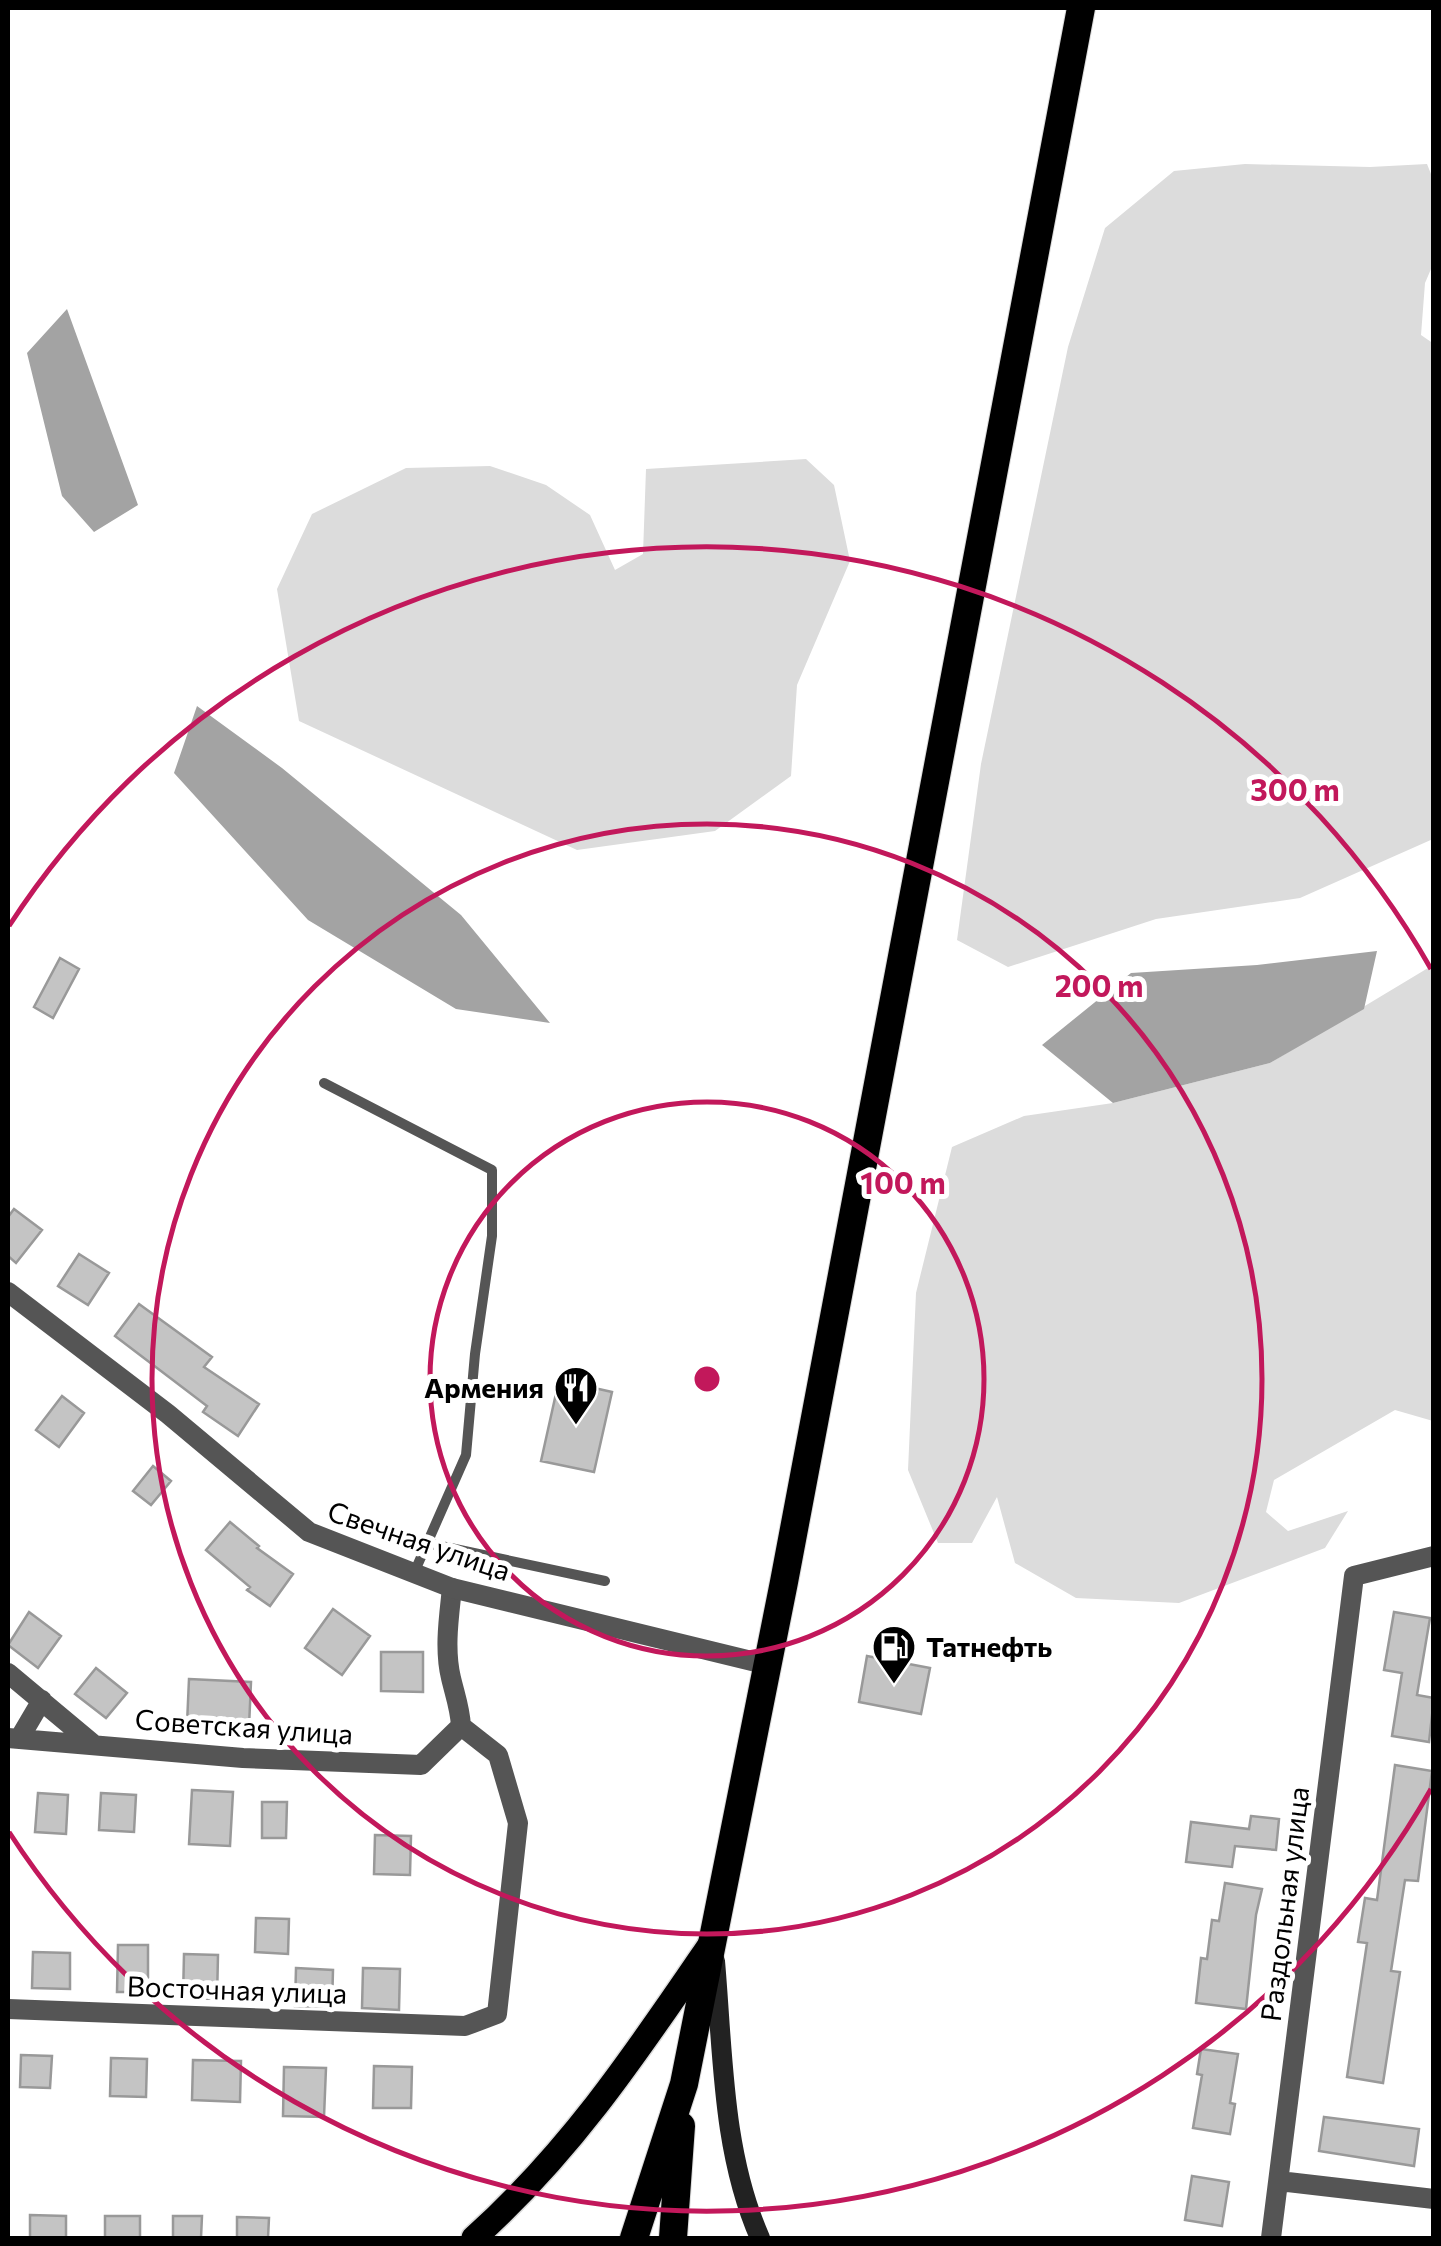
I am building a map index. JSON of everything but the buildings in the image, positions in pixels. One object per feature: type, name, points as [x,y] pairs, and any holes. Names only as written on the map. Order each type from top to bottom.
[{"type":"highway","points":[[634,2238],[684,2084],[713,1941],[1081,8]]},
{"type":"highway","points":[[674,2238],[684,2084]]},
{"type":"main road","points":[[474,2238],[542,2174],[582,2126],[713,1941]]},
{"type":"main road","points":[[713,1941],[730,2135],[746,2207],[760,2238]]},
{"type":"street","name":"Свечная улица","points":[[8,1292],[168,1414],[309,1532],[452,1588],[768,1665]]},
{"type":"street","name":"Раздольная улица","points":[[1271,2238],[1354,1576],[1434,1556]]},
{"type":"street","points":[[452,1588],[448,1629],[450,1676],[460,1703],[461,1726]]},
{"type":"street","points":[[8,1673],[92,1744]]},
{"type":"street","points":[[13,1739],[42,1700]]},
{"type":"street","name":"Советская улица","points":[[13,1739],[243,1758],[420,1766],[461,1726]]},
{"type":"street","name":"Восточная улица","points":[[8,2010],[465,2026],[496,2014],[518,1824],[498,1755],[461,1726]]},
{"type":"street","points":[[1279,2181],[1434,2199]]},
{"type":"lane","points":[[324,1083],[492,1170],[492,1236],[474,1354],[466,1455],[414,1574]]},
{"type":"lane","points":[[427,1543],[605,1581]]},
{"type":"shaded area","points":[[1245,164],[1427,164],[1433,179],[1434,262],[1425,283],[1421,335],[1434,344],[1433,839],[1300,898],[1156,919],[1008,967],[957,940],[981,764],[1068,347],[1105,228],[1174,171]]},
{"type":"shaded area","points":[[67,309],[138,505],[94,532],[62,496],[27,353]]},
{"type":"shaded area","points":[[806,459],[834,485],[850,561],[797,685],[791,776],[715,831],[577,850],[299,721],[277,589],[312,514],[406,468],[490,466],[546,485],[590,515],[615,570],[643,554],[646,469]]},
{"type":"shaded area","points":[[197,706],[282,768],[461,915],[550,1023],[456,1009],[308,920],[174,773]]},
{"type":"shaded area","points":[[1377,951],[1364,1009],[1270,1063],[1113,1103],[1042,1045],[1131,973],[1257,965]]},
{"type":"shaded area","points":[[1433,965],[1433,1421],[1395,1410],[1274,1480],[1266,1512],[1288,1531],[1348,1511],[1325,1548],[1179,1603],[1076,1598],[1015,1563],[997,1497],[972,1543],[938,1543],[908,1470],[916,1293],[952,1147],[1024,1116],[1113,1103],[1270,1063]]},
{"type":"place","name":"Армения","points":[[576,1426]]},
{"type":"place","name":"Татнефть","points":[[894,1685]]}]
